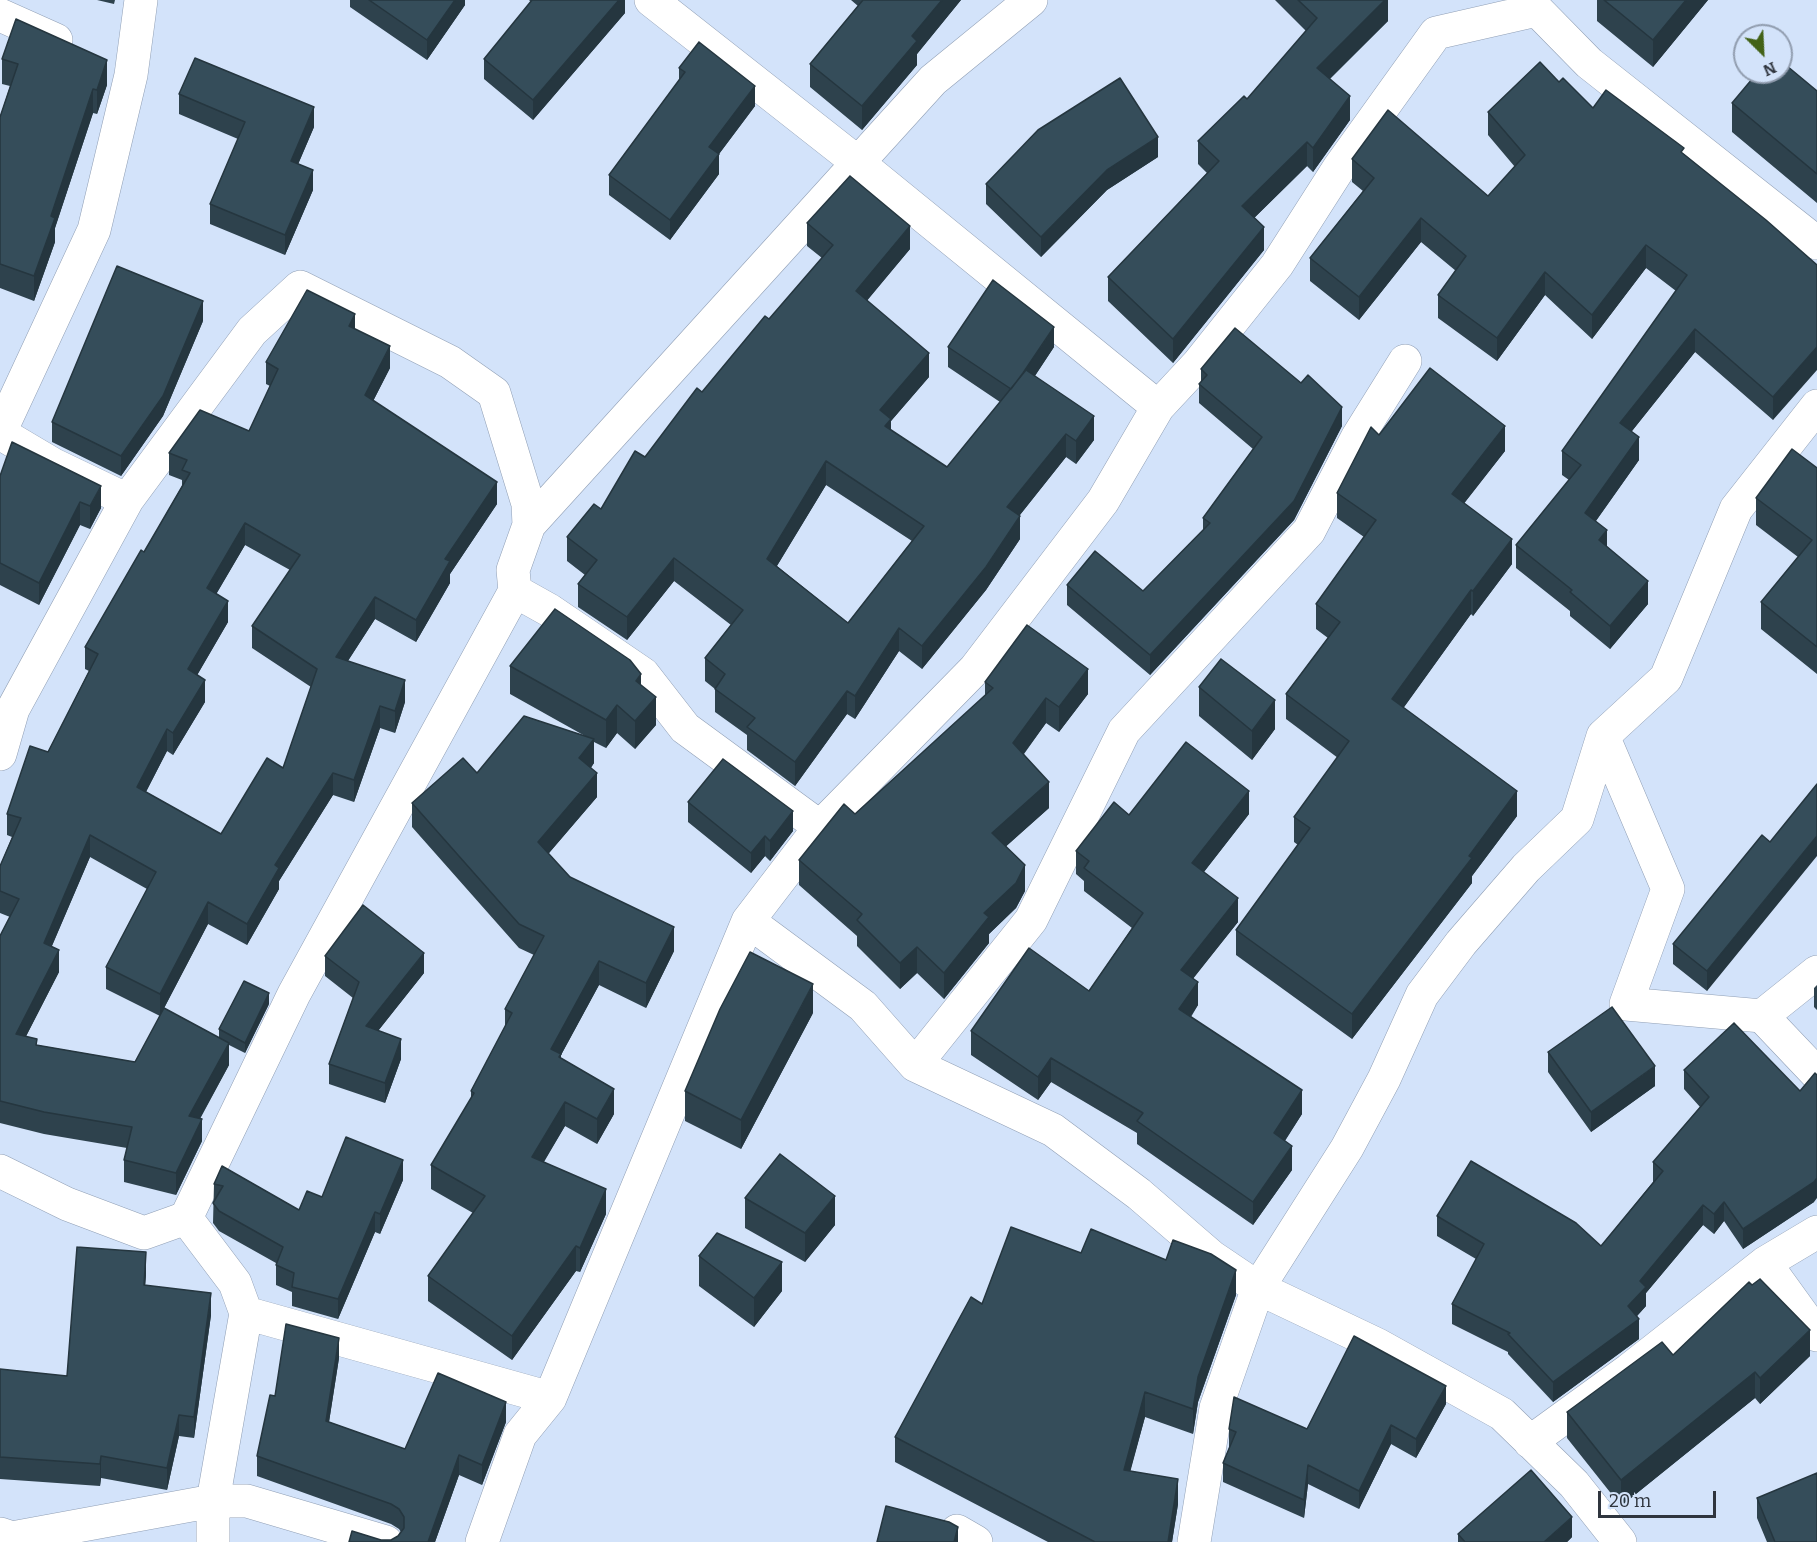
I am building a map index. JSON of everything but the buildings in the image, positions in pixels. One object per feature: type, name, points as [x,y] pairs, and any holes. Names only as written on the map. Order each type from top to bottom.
[{"type":"street","points":[[128,500],[54,465],[0,433],[94,230],[130,75],[141,0]]},
{"type":"street","points":[[651,0],[857,162],[1158,407]]},
{"type":"street","points":[[529,525],[933,80],[1032,0]]},
{"type":"street","points":[[482,1542],[520,1435],[549,1398],[748,921],[820,827],[975,669],[1103,501],[1158,407],[1198,364],[1277,265],[1339,168],[1436,33],[1530,5],[1589,63],[1817,243]]},
{"type":"street","points":[[0,15],[130,75]]},
{"type":"street","points":[[0,754],[13,709],[128,500],[252,331],[300,286],[450,362],[494,393],[528,504],[529,525],[513,570],[515,591],[294,994],[186,1218],[144,1233],[68,1204],[0,1172]]},
{"type":"street","points":[[915,1065],[1031,920],[1124,731],[1309,531],[1357,438],[1405,361]]},
{"type":"street","points":[[1194,1542],[1216,1408],[1258,1288],[1347,1148],[1384,1079],[1422,995],[1461,943],[1526,868],[1577,819],[1603,736],[1665,678],[1736,509],[1817,406]]},
{"type":"street","points":[[515,591],[549,610],[643,674],[685,728],[820,827]]},
{"type":"street","points":[[1603,736],[1668,889],[1626,1004],[1762,1016],[1817,1074]]},
{"type":"street","points":[[748,921],[863,1006],[915,1065],[1053,1130],[1139,1194],[1212,1257],[1258,1288],[1441,1378],[1502,1414],[1574,1484],[1620,1542]]},
{"type":"street","points":[[1762,1016],[1817,972]]},
{"type":"street","points":[[186,1218],[235,1283],[246,1313],[213,1501],[213,1542]]},
{"type":"street","points":[[1530,1442],[1629,1370],[1765,1263],[1817,1232]]},
{"type":"street","points":[[1765,1263],[1817,1335]]},
{"type":"street","points":[[246,1313],[549,1398]]},
{"type":"street","points":[[0,1534],[12,1538],[213,1501],[247,1501],[386,1542]]}]
